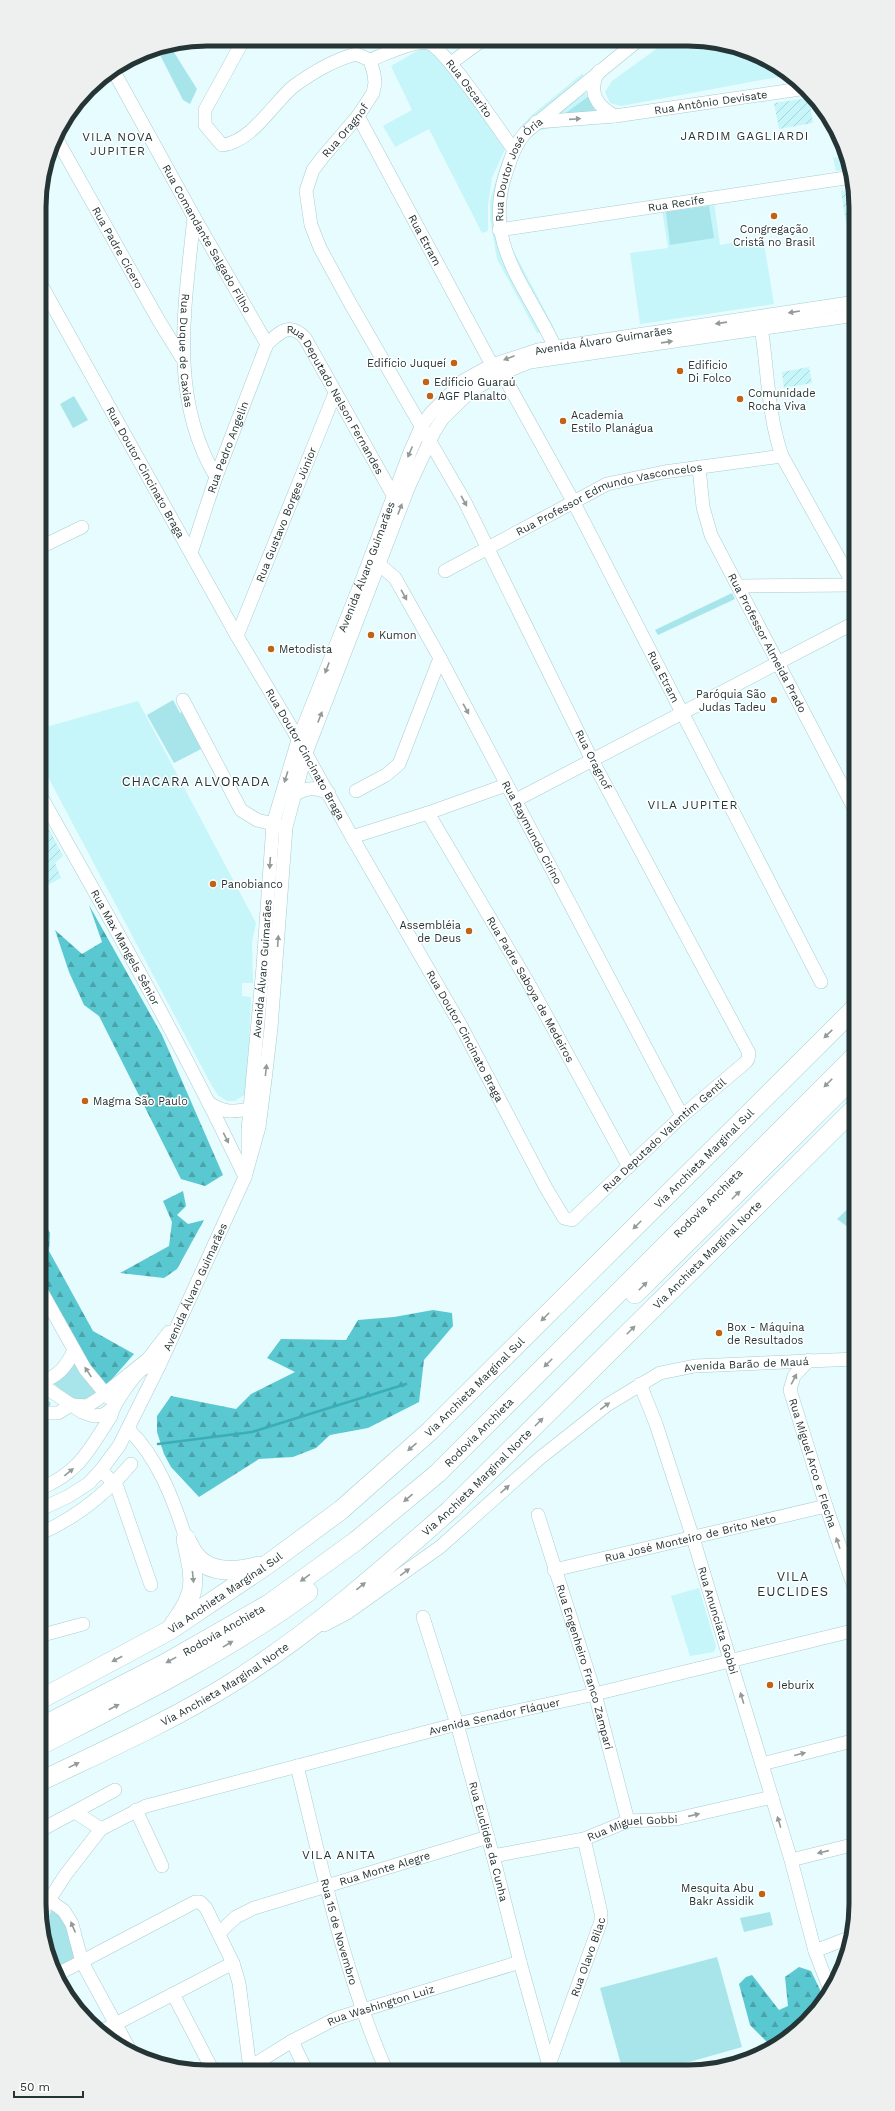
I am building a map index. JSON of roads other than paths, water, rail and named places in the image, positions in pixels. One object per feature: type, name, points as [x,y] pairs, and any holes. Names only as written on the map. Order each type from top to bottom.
[{"type":"highway","name":"Via Anchieta Marginal Sul","points":[[46,1696],[168,1631],[268,1564],[341,1510],[430,1431],[849,1014]]},
{"type":"highway","name":"Rodovia Anchieta","points":[[46,1724],[166,1663],[269,1604],[362,1536],[438,1473],[849,1062]]},
{"type":"highway","name":"Rodovia Anchieta","points":[[46,1742],[197,1663],[276,1615],[364,1550],[443,1486],[849,1082]]},
{"type":"highway","name":"Via Anchieta Marginal Norte","points":[[46,1779],[167,1720],[230,1684],[300,1636],[451,1509],[849,1114]]},
{"type":"highway","points":[[186,1539],[198,1558],[213,1569],[234,1571],[268,1564]]},
{"type":"highway","points":[[168,1631],[186,1606],[193,1591],[194,1580],[186,1539]]},
{"type":"street","points":[[240,46],[205,110],[205,125],[222,145],[230,145],[241,138],[293,87],[314,73],[334,62],[356,54],[370,60]]},
{"type":"street","name":"Rua Oscarito","points":[[370,60],[410,46]]},
{"type":"street","name":"Rua Oscarito","points":[[436,46],[514,150]]},
{"type":"street","points":[[450,63],[474,46]]},
{"type":"street","name":"Rua Doutor José Ória","points":[[557,352],[507,258],[499,230],[498,208],[500,190],[514,150],[520,139],[536,122],[631,46]]},
{"type":"street","name":"Rua Oragnof","points":[[370,60],[375,83],[372,93],[358,116],[313,170],[306,191],[308,211],[320,248],[489,548],[592,760],[747,1050]]},
{"type":"street","points":[[599,70],[593,86],[596,100],[604,109],[615,116]]},
{"type":"street","name":"Rua Comandante Salgado Filho","points":[[116,74],[194,217],[267,344]]},
{"type":"street","name":"Rua Antônio Devisate","points":[[536,122],[615,116],[794,86]]},
{"type":"street","name":"Rua Etram","points":[[358,116],[497,369],[573,501],[821,982]]},
{"type":"street","name":"Rua Padre Cícero","points":[[59,143],[159,321],[182,358]]},
{"type":"street","name":"Rua Recife","points":[[499,230],[847,178]]},
{"type":"street","name":"Rua Duque de Caxias","points":[[194,217],[182,358],[186,391],[194,429],[204,457],[216,477]]},
{"type":"street","name":"Rua Doutor Cincinato Braga","points":[[46,293],[237,636],[329,793],[352,837],[468,1038],[546,1188],[564,1218],[570,1220],[575,1218]]},
{"type":"street","name":"Avenida Álvaro Guimarães","points":[[280,826],[294,795],[306,753],[374,564],[393,495],[421,427],[431,413],[458,386],[497,369],[530,362],[557,352],[830,312],[849,305]]},
{"type":"street","name":"Avenida Álvaro Guimarães","points":[[830,312],[849,315]]},
{"type":"street","points":[[760,323],[773,423],[782,456],[849,576]]},
{"type":"street","name":"Rua Deputado Nelson Fernandes","points":[[267,344],[279,333],[287,329],[300,332],[305,338],[393,495]]},
{"type":"street","name":"Rua Pedro Angelin","points":[[191,553],[216,477],[267,344]]},
{"type":"street","name":"Avenida Álvaro Guimarães","points":[[46,1507],[78,1491],[101,1470],[129,1430],[185,1312],[245,1177],[256,1141],[256,1109],[263,967],[280,826],[298,740],[374,564],[434,432],[458,402],[497,369]]},
{"type":"street","name":"Rua Gustavo Borges Júnior","points":[[237,636],[335,393]]},
{"type":"street","name":"Rua Professor Edmundo Vasconcelos","points":[[445,571],[606,484],[664,472],[782,456]]},
{"type":"street","points":[[417,468],[434,464],[444,467]]},
{"type":"street","name":"Rua Professor Almeida Prado","points":[[699,467],[707,524],[777,663],[849,799]]},
{"type":"street","points":[[46,545],[82,527]]},
{"type":"street","name":"Rua Raymundo Cirino","points":[[374,564],[395,578],[440,658],[682,1116]]},
{"type":"street","points":[[738,586],[849,587]]},
{"type":"street","points":[[516,800],[682,715],[849,626]]},
{"type":"street","points":[[356,791],[386,775],[399,764],[440,658]]},
{"type":"street","points":[[183,700],[241,810],[250,817],[280,826]]},
{"type":"street","points":[[352,837],[428,813],[506,785]]},
{"type":"street","points":[[294,795],[304,788],[318,788],[329,793]]},
{"type":"street","name":"Rua Max Mangels Sênior","points":[[46,805],[122,941],[209,1103],[245,1177]]},
{"type":"street","name":"Rua Padre Saboya de Medeiros","points":[[428,813],[529,984],[629,1167]]},
{"type":"street","name":"Rua Deputado Valentim Gentil","points":[[575,1218],[682,1116],[746,1062],[749,1056],[747,1050]]},
{"type":"street","points":[[209,1103],[227,1112],[256,1109]]},
{"type":"street","points":[[46,1300],[90,1376],[111,1400],[112,1408],[110,1416],[79,1464],[65,1476],[46,1486]]},
{"type":"street","points":[[46,1413],[58,1413],[72,1405],[87,1406],[105,1393],[153,1354],[185,1312]]},
{"type":"street","points":[[46,1381],[67,1365],[74,1350]]},
{"type":"street","name":"Avenida Barão de Mauá","points":[[300,1636],[347,1613],[440,1547],[540,1458],[607,1405],[660,1373],[695,1366],[849,1358]]},
{"type":"street","name":"Rua Miguel Arco e Flecha","points":[[809,1360],[794,1376],[790,1390],[826,1506],[849,1573]]},
{"type":"street","points":[[46,1388],[82,1412],[93,1416],[103,1415],[112,1408],[143,1368],[154,1365],[159,1366]]},
{"type":"street","name":"Rua Anunciata Gobbi","points":[[640,1384],[656,1424],[693,1538],[772,1797],[815,1952],[828,1984]]},
{"type":"street","points":[[129,1430],[142,1444],[162,1479],[175,1506],[186,1539]]},
{"type":"street","points":[[46,1531],[65,1522],[83,1510],[114,1483],[131,1464]]},
{"type":"street","points":[[101,1470],[114,1483],[152,1584]]},
{"type":"street","name":"Rua José Monteiro de Brito Neto","points":[[554,1570],[826,1506]]},
{"type":"street","name":"Rua Engenheiro Franco Zampari","points":[[538,1515],[554,1570],[595,1694],[628,1821]]},
{"type":"street","name":"Rua Euclides da Cunha","points":[[423,1617],[457,1724],[547,2065]]},
{"type":"street","points":[[46,1634],[83,1624]]},
{"type":"street","name":"Avenida Senador Fláquer","points":[[101,1829],[136,1810],[168,1798],[457,1724],[595,1694],[849,1632]]},
{"type":"street","points":[[762,1764],[849,1742]]},
{"type":"street","name":"Rua 15 de Novembro","points":[[297,1766],[327,1886],[362,2010],[384,2065]]},
{"type":"street","points":[[46,1827],[115,1790]]},
{"type":"street","name":"Rua Miguel Gobbi","points":[[493,1856],[584,1839],[628,1821],[676,1819],[772,1797]]},
{"type":"street","points":[[136,1810],[162,1866]]},
{"type":"street","points":[[46,1905],[66,1874],[101,1829],[75,1812]]},
{"type":"street","name":"Rua Monte Alegre","points":[[219,1933],[245,1911],[488,1837]]},
{"type":"street","name":"Rua Olavo Bilac","points":[[549,2065],[601,1921],[601,1913],[584,1839]]},
{"type":"street","points":[[790,1860],[849,1846]]},
{"type":"street","points":[[49,1900],[64,1911],[72,1924],[82,1962],[126,2043]]},
{"type":"street","points":[[61,1972],[195,1902],[204,1904],[233,1963],[239,1983],[249,2065]]},
{"type":"street","points":[[815,1952],[845,1939]]},
{"type":"street","name":"Rua Washington Luiz","points":[[255,2065],[292,2041],[338,2018],[520,1962]]},
{"type":"street","points":[[106,2029],[233,1963]]},
{"type":"street","points":[[172,1994],[210,2065]]},
{"type":"street","points":[[292,2041],[304,2065]]},
{"type":"waterway","points":[[158,1444],[252,1432],[406,1384]]},
{"type":"place","name":"Congregação Cristã no Brasil","points":[[774,216]]},
{"type":"place","name":"Edifício Juqueí","points":[[454,363]]},
{"type":"place","name":"Edificio Di Folco","points":[[680,371]]},
{"type":"place","name":"Edíficio Guaraú","points":[[426,382]]},
{"type":"place","name":"AGF Planalto","points":[[430,396]]},
{"type":"place","name":"Comunidade Rocha Viva","points":[[740,399]]},
{"type":"place","name":"Academia Estilo Planágua","points":[[563,421]]},
{"type":"place","name":"Kumon","points":[[371,635]]},
{"type":"place","name":"Metodista","points":[[271,649]]},
{"type":"place","name":"Paróquia São Judas Tadeu","points":[[774,700]]},
{"type":"place","name":"Panobianco","points":[[213,884]]},
{"type":"place","name":"Assembléia de Deus","points":[[469,931]]},
{"type":"place","name":"Magma São Paulo","points":[[85,1101]]},
{"type":"place","name":"Box - Máquina de Resultados","points":[[719,1333]]},
{"type":"place","name":"Ieburix","points":[[770,1685]]},
{"type":"place","name":"Mesquita Abu Bakr Assidik","points":[[762,1894]]},
{"type":"district","name":"JARDIM GAGLIARDI","points":[[745,136]]},
{"type":"district","name":"VILA NOVA JUPITER","points":[[118,144]]},
{"type":"district","name":"CHACARA ALVORADA","points":[[196,781]]},
{"type":"district","name":"VILA JUPITER","points":[[693,805]]},
{"type":"district","name":"VILA EUCLIDES","points":[[793,1584]]},
{"type":"district","name":"VILA ANITA","points":[[339,1855]]}]
